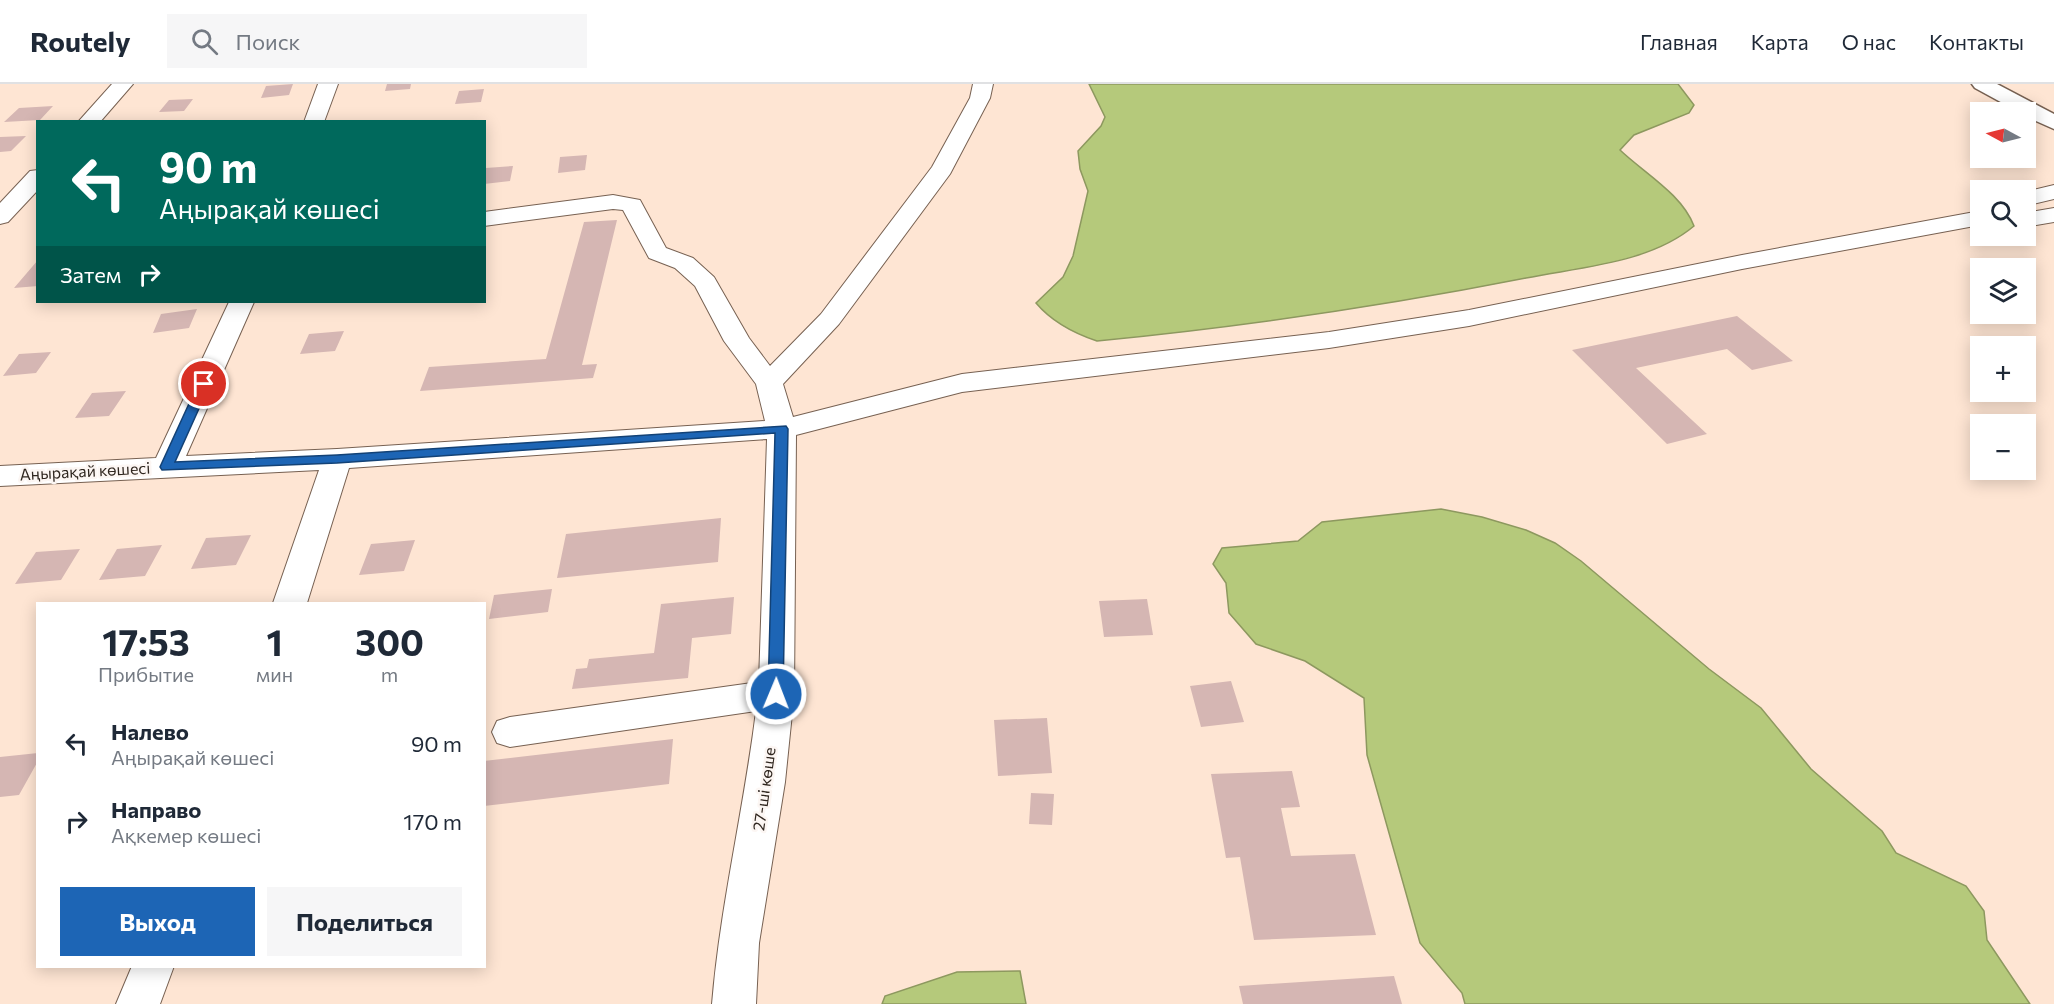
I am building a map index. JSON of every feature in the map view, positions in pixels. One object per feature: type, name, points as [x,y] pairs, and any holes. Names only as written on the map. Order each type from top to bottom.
[{"type":"main road","points":[[1982,84],[2045,110]]},
{"type":"main road","points":[[2023,84],[2045,110],[2054,130]]},
{"type":"street","points":[[90,120],[123,84]]},
{"type":"street","points":[[315,120],[328,84]]},
{"type":"street","points":[[486,219],[613,202],[632,206],[657,253],[684,263],[705,282],[737,341],[769,383],[830,319],[942,169],[980,98],[983,84]]},
{"type":"street","points":[[0,217],[36,178]]},
{"type":"street","points":[[2036,196],[2054,192]]},
{"type":"street","points":[[2036,218],[2054,215]]},
{"type":"street","name":"Аңырақай көшесі","points":[[0,476],[337,459],[782,429],[962,383],[1329,340],[1469,318],[1742,262],[1970,220]]},
{"type":"street","points":[[167,467],[242,303]]},
{"type":"street","name":"27-ші көше","points":[[734,1004],[738,943],[766,782],[776,694],[782,429],[769,383]]},
{"type":"street","points":[[290,602],[337,459]]},
{"type":"street","points":[[510,732],[776,694]]},
{"type":"street","points":[[138,1004],[152,968]]},
{"type":"shaded area","points":[[1089,84],[1678,84],[1694,105],[1689,113],[1634,135],[1620,150],[1672,194],[1688,214],[1694,226],[1657,248],[1614,262],[1312,315],[1097,341],[1064,326],[1036,303],[1063,277],[1073,256],[1088,191],[1080,169],[1078,151],[1101,126],[1105,117]]},
{"type":"shaded area","points":[[1441,509],[1482,517],[1526,530],[1555,543],[1581,561],[1709,669],[1761,708],[1811,769],[1882,831],[1896,853],[1966,886],[1984,911],[1987,940],[2030,1004],[1465,1004],[1462,993],[1420,943],[1367,755],[1364,698],[1305,661],[1256,644],[1229,613],[1226,583],[1213,564],[1222,548],[1298,541],[1322,522]]},
{"type":"shaded area","points":[[1020,971],[1026,1004],[882,1004],[885,996],[957,972]]},
{"type":"building","points":[[293,84],[289,95],[261,98],[266,86]]},
{"type":"building","points":[[387,84],[411,84],[410,89],[385,91]]},
{"type":"building","points":[[484,89],[481,102],[455,104],[459,91]]},
{"type":"building","points":[[193,99],[184,111],[159,112],[169,100]]},
{"type":"building","points":[[53,106],[40,120],[4,122],[19,108]]},
{"type":"building","points":[[26,136],[11,151],[0,152],[0,137]]},
{"type":"building","points":[[587,155],[585,170],[558,173],[560,157]]},
{"type":"building","points":[[513,166],[510,181],[486,184],[486,168]]},
{"type":"building","points":[[617,220],[582,365],[597,364],[593,378],[420,391],[429,367],[546,359],[584,222]]},
{"type":"building","points":[[36,262],[36,286],[14,288]]},
{"type":"building","points":[[197,309],[189,328],[153,333],[161,314]]},
{"type":"building","points":[[1737,316],[1793,361],[1752,370],[1727,349],[1636,368],[1707,434],[1667,444],[1572,350]]},
{"type":"building","points":[[344,331],[335,351],[300,354],[309,334]]},
{"type":"building","points":[[51,352],[36,373],[3,376],[19,354]]},
{"type":"building","points":[[126,391],[109,416],[75,418],[92,393]]},
{"type":"building","points":[[721,518],[718,562],[557,578],[566,534]]},
{"type":"building","points":[[251,535],[236,565],[191,569],[206,538]]},
{"type":"building","points":[[415,540],[404,571],[359,575],[371,544]]},
{"type":"building","points":[[162,545],[145,576],[99,580],[117,549]]},
{"type":"building","points":[[80,549],[61,580],[15,584],[36,552]]},
{"type":"building","points":[[552,589],[548,612],[489,619],[494,595]]},
{"type":"building","points":[[734,597],[731,634],[692,638],[688,678],[572,689],[576,669],[587,668],[589,659],[654,653],[661,604]]},
{"type":"building","points":[[1147,599],[1153,635],[1104,637],[1099,601]]},
{"type":"building","points":[[1231,681],[1244,722],[1201,727],[1190,686]]},
{"type":"building","points":[[1047,718],[1052,773],[998,776],[994,720]]},
{"type":"building","points":[[673,739],[669,784],[486,806],[486,761]]},
{"type":"building","points":[[36,753],[36,765],[19,795],[0,797],[0,757]]},
{"type":"building","points":[[1292,771],[1300,807],[1281,808],[1291,856],[1355,854],[1376,935],[1254,940],[1240,857],[1226,858],[1211,774]]},
{"type":"building","points":[[1031,793],[1054,794],[1052,825],[1029,824]]},
{"type":"building","points":[[1394,976],[1402,1004],[1243,1004],[1239,986]]},
{"type":"route","points":[[204,384],[167,467],[337,459],[782,429],[776,694]]}]
